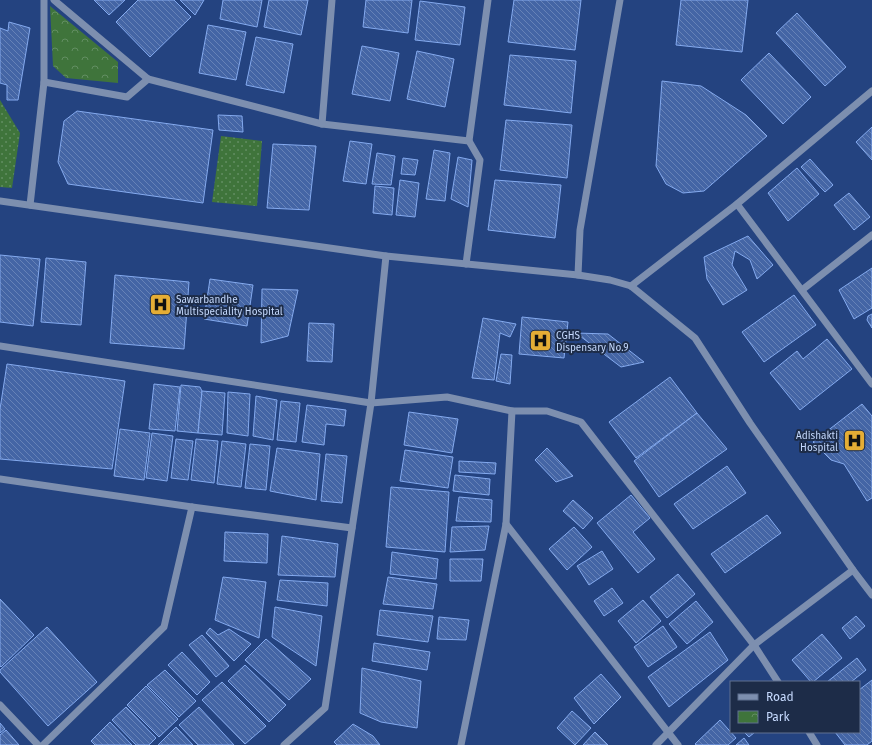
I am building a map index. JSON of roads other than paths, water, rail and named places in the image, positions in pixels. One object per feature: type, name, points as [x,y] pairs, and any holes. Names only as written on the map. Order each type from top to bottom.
[{"type":"street","points":[[30,205],[44,82],[44,0]]},
{"type":"street","points":[[54,0],[148,78],[322,124],[469,141]]},
{"type":"street","points":[[322,124],[332,0]]},
{"type":"street","points":[[466,264],[480,160],[469,141],[488,0]]},
{"type":"street","points":[[578,275],[580,230],[620,0]]},
{"type":"street","points":[[44,82],[127,97],[148,78]]},
{"type":"street","points":[[631,286],[738,204],[872,91]]},
{"type":"street","points":[[0,201],[386,256],[578,275],[610,280],[631,286],[695,338],[750,423],[853,570],[871,593]]},
{"type":"street","points":[[738,204],[872,384]]},
{"type":"street","points":[[802,290],[872,235]]},
{"type":"street","points":[[284,745],[325,708],[371,403],[386,256]]},
{"type":"street","points":[[0,346],[371,403],[446,397],[512,411],[547,411],[581,422],[754,645],[777,681]]},
{"type":"street","points":[[461,745],[506,524],[512,411]]},
{"type":"street","points":[[0,479],[192,507],[352,528]]},
{"type":"street","points":[[43,745],[164,627],[192,507]]},
{"type":"street","points":[[506,524],[678,745]]},
{"type":"street","points":[[656,745],[754,645],[853,570]]},
{"type":"street","points":[[0,705],[38,745]]},
{"type":"street","points":[[810,733],[817,745]]},
{"type":"place","name":"Sawarbandhe Multispeciality Hospital","points":[[161,305]]},
{"type":"place","name":"CGHS Dispensary No.9","points":[[541,341]]},
{"type":"place","name":"Adishakti Hospital","points":[[854,441]]}]
